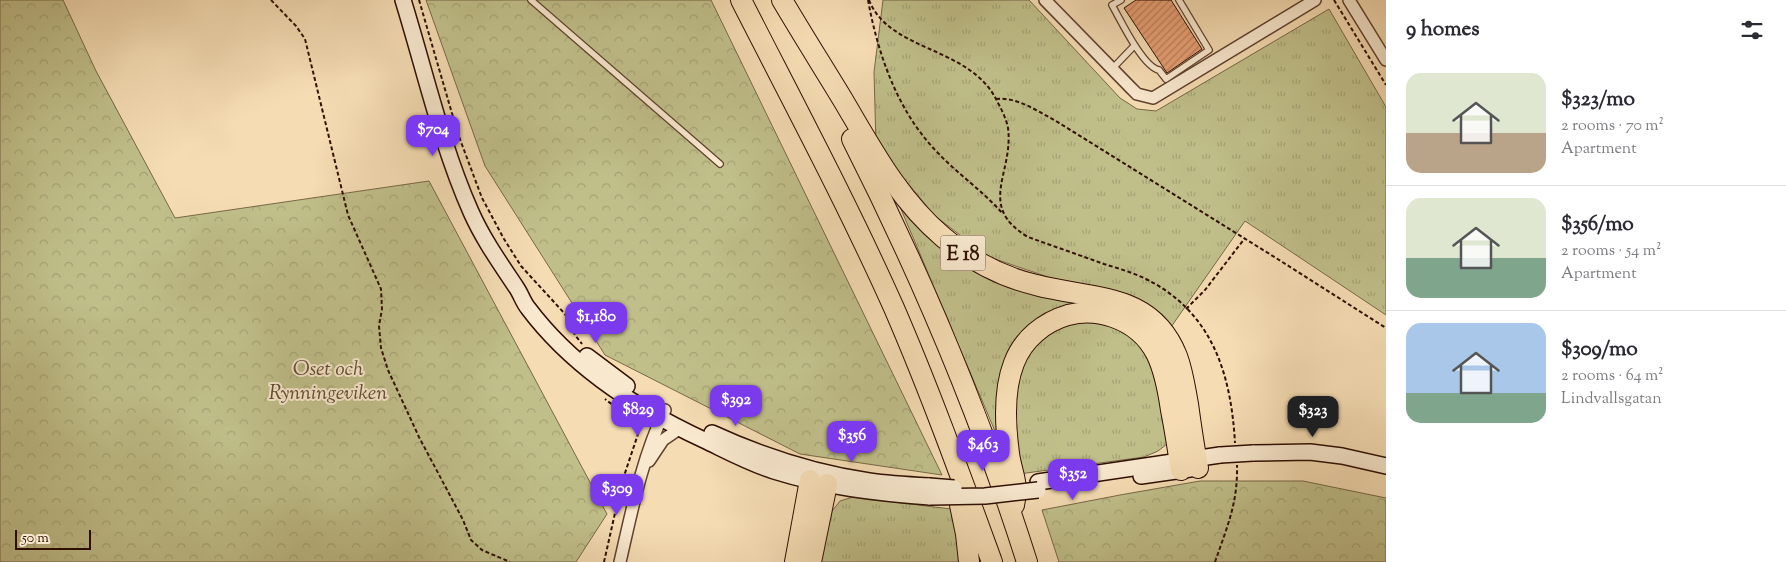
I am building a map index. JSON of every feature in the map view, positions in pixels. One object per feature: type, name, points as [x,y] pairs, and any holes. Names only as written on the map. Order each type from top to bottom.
[{"type":"highway","points":[[741,0],[828,167],[862,239],[931,397],[992,562]]},
{"type":"highway","name":"E 18","points":[[781,0],[887,173],[915,210],[942,237],[980,263],[1008,276],[1038,286],[1098,296],[1127,304],[1152,320],[1162,331],[1170,343],[1181,370],[1188,464]]},
{"type":"highway","name":"E 18","points":[[781,0],[863,160],[915,271],[963,384],[1027,562]]},
{"type":"highway","name":"E 18","points":[[1012,517],[1016,490],[1006,431],[1006,408],[1010,377],[1014,362],[1032,335],[1058,318],[1089,312],[1105,314],[1127,323],[1146,338],[1155,350],[1162,365],[1188,464]]},
{"type":"highway","points":[[794,562],[820,477]]},
{"type":"highway","points":[[811,562],[820,477]]},
{"type":"highway","points":[[964,486],[960,504],[969,562]]},
{"type":"street","points":[[403,0],[447,152],[460,187],[486,240],[518,289],[526,306],[552,336],[572,357],[598,378],[636,404],[820,477]]},
{"type":"street","points":[[1045,0],[1137,94],[1153,98],[1315,0]]},
{"type":"street","points":[[1349,0],[1386,60]]},
{"type":"street","points":[[518,289],[578,349],[633,390],[679,429],[743,459],[774,471],[868,481],[930,492],[985,487],[1038,486],[1188,464],[1310,452],[1342,456],[1386,466]]},
{"type":"street","points":[[620,562],[640,475],[651,441],[663,414]]},
{"type":"street","points":[[640,475],[663,440],[679,429]]},
{"type":"lane","points":[[531,0],[720,164]]},
{"type":"lane","points":[[1121,0],[1112,6],[1134,46],[1152,69],[1159,70],[1166,80],[1208,50],[1179,0]]},
{"type":"lane","points":[[1112,68],[1134,46]]},
{"type":"path","points":[[272,0],[296,26],[305,39],[348,215],[381,289],[382,309],[378,326],[381,348],[388,370],[419,437],[464,520],[471,540],[482,550],[510,562]]},
{"type":"path","points":[[420,0],[458,134],[482,198],[521,266],[567,317],[575,335],[583,344],[578,349]]},
{"type":"path","points":[[868,0],[882,22],[894,31],[972,71],[996,98],[1005,117],[1008,129],[1006,165],[1000,188],[1000,203],[1006,219]]},
{"type":"path","points":[[868,0],[884,64],[895,89],[914,122],[936,152],[993,203],[1012,226],[1028,237],[1142,277],[1175,298],[1193,314],[1206,333],[1223,366],[1236,448]]},
{"type":"path","points":[[1334,0],[1386,85]]},
{"type":"path","points":[[996,98],[1026,104],[1386,328]]},
{"type":"path","points":[[1186,309],[1206,290],[1244,238]]},
{"type":"path","points":[[602,397],[631,418],[639,429],[622,482],[604,562]]},
{"type":"path","points":[[1215,562],[1233,511],[1236,494],[1236,464]]},
{"type":"green space","name":"Oset och Rynningeviken","points":[[0,0],[63,0],[96,71],[175,218],[429,181],[607,514],[576,562],[0,562]]},
{"type":"green space","points":[[426,0],[711,0],[942,475],[800,454],[605,355],[485,166]]},
{"type":"green space","points":[[883,0],[1029,0],[1120,98],[1137,109],[1156,111],[1329,9],[1386,107],[1386,315],[1245,221],[1171,327],[1131,295],[1054,279],[989,257],[935,216],[876,145],[874,72]]},
{"type":"green space","points":[[898,202],[942,246],[1102,305],[1013,349],[1003,450]]},
{"type":"green space","points":[[1085,319],[1111,323],[1134,336],[1158,375],[1167,444],[1158,451],[1144,457],[1019,474],[1013,401],[1019,368],[1034,343],[1057,326]]},
{"type":"green space","points":[[1200,481],[1303,481],[1386,498],[1386,562],[1059,562],[1042,510]]},
{"type":"green space","points":[[853,497],[951,509],[960,549],[960,562],[820,562],[832,511],[840,501]]},
{"type":"building","points":[[1136,0],[1171,0],[1202,49],[1167,73],[1124,8]]}]
